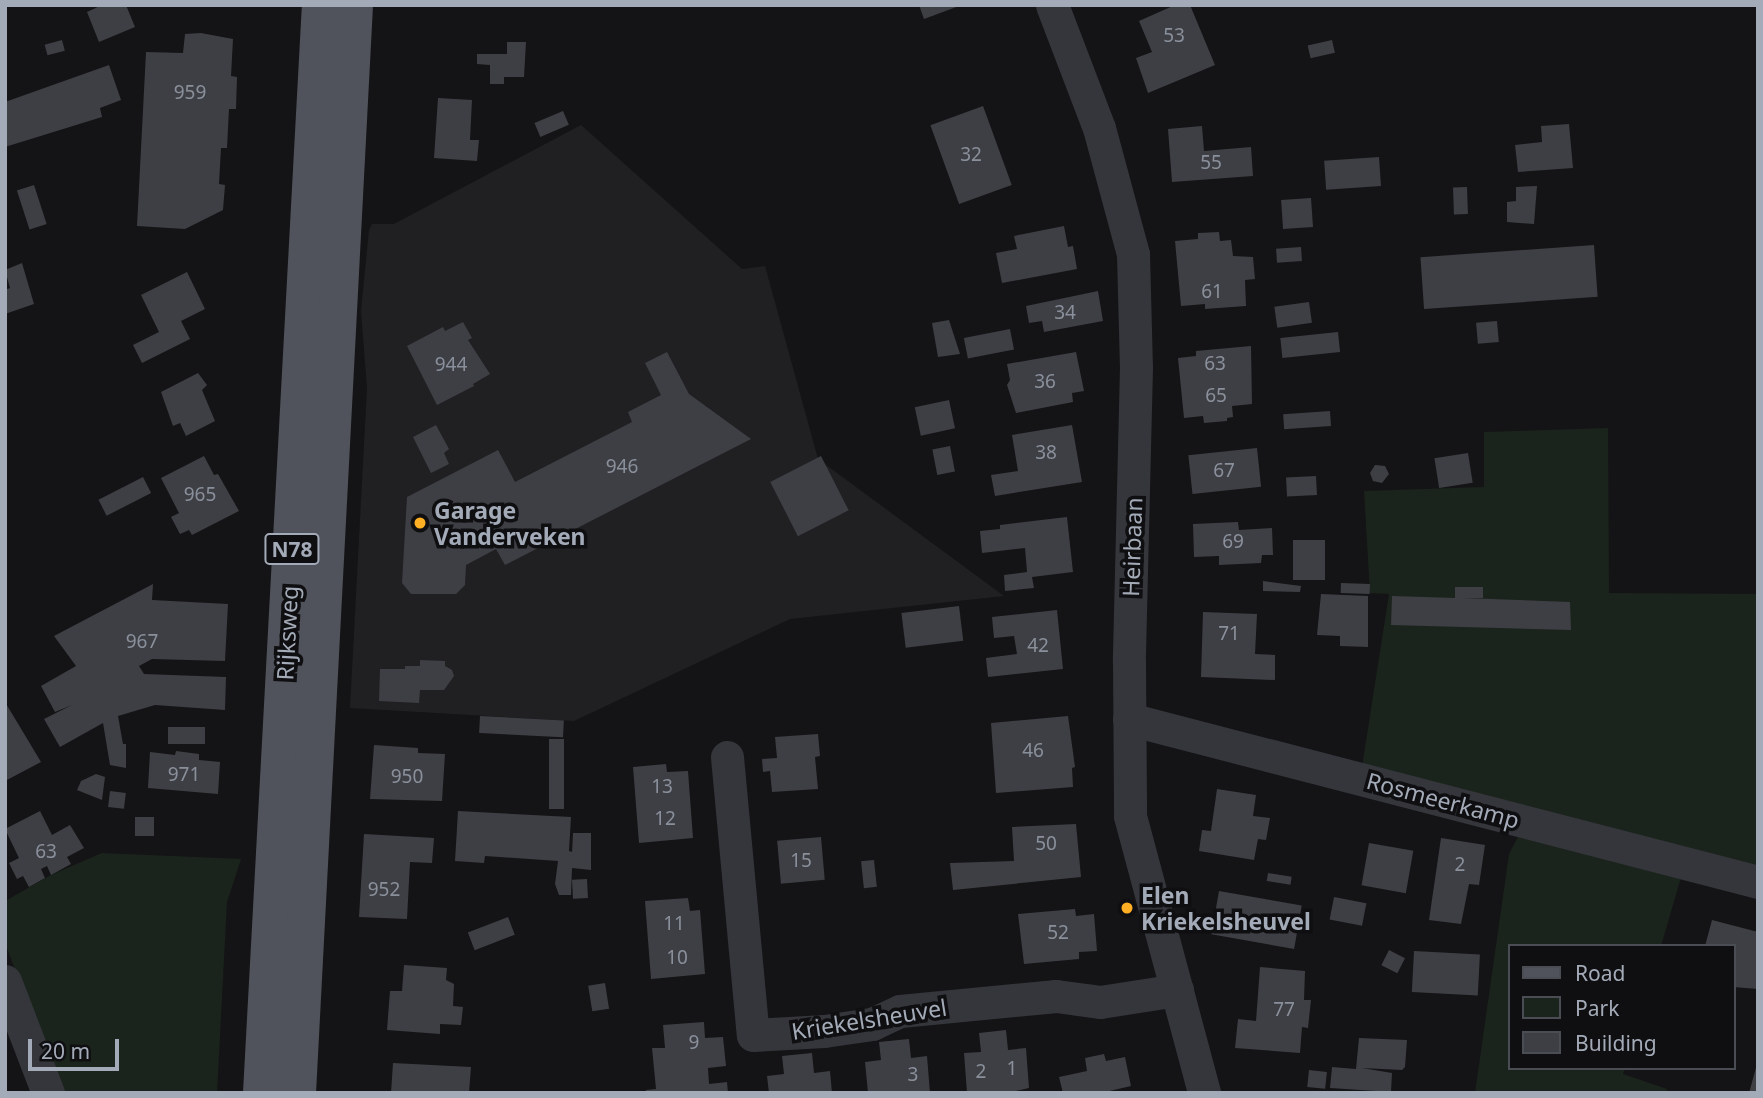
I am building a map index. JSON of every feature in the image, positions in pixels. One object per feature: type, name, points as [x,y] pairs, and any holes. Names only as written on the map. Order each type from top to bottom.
[{"type":"main road","name":"Rijksweg","points":[[262,1093],[321,5]]},
{"type":"main road","name":"Rijksweg","points":[[297,1093],[354,5]]},
{"type":"street","name":"Heirbaan","points":[[1052,5],[1099,128],[1133,254],[1136,367],[1129,719],[1130,816],[1204,1093]]},
{"type":"street","name":"Rosmeerkamp","points":[[1129,719],[1758,882]]},
{"type":"street","name":"Kriekelsheuvel","points":[[727,757],[753,1035],[824,1031],[872,1024],[900,1011],[1056,996],[1100,1002],[1177,990]]},
{"type":"street","points":[[5,981],[47,1093]]},
{"type":"shaded area","points":[[581,125],[742,269],[765,266],[818,459],[1004,596],[790,619],[574,721],[350,708],[367,388],[361,311],[369,230],[372,224],[394,224]]},
{"type":"green space","points":[[1608,428],[1609,593],[1758,594],[1758,870],[1362,767],[1389,594],[1370,593],[1364,491],[1484,487],[1484,432]]},
{"type":"green space","points":[[1518,837],[1682,874],[1662,944],[1508,944],[1508,1070],[1624,1070],[1623,1074],[1667,1089],[1666,1093],[1475,1093],[1509,854]]},
{"type":"green space","points":[[102,853],[241,859],[227,902],[217,1093],[62,1093],[5,943],[5,901],[51,875]]},
{"type":"building","points":[[102,5],[126,5],[135,27],[99,42],[87,12]]},
{"type":"building","points":[[919,5],[959,5],[959,6],[924,19]]},
{"type":"building","points":[[1175,5],[1190,5],[1215,65],[1148,93],[1136,58],[1152,52],[1139,21]]},
{"type":"building","points":[[201,33],[233,39],[231,76],[237,77],[236,109],[229,109],[227,148],[221,148],[219,184],[225,185],[223,210],[185,229],[137,226],[146,52],[183,53],[185,34]]},
{"type":"building","points":[[62,40],[65,51],[47,55],[45,45]]},
{"type":"building","points":[[1332,40],[1335,53],[1311,58],[1308,46]]},
{"type":"building","points":[[507,42],[526,42],[524,77],[504,77],[504,84],[490,84],[490,65],[477,64],[477,54],[507,54]]},
{"type":"building","points":[[109,65],[121,100],[100,108],[102,117],[5,147],[5,102]]},
{"type":"building","points":[[438,98],[472,100],[470,140],[479,140],[477,161],[434,158]]},
{"type":"building","points":[[983,106],[1012,185],[959,204],[930,125]]},
{"type":"building","points":[[563,111],[569,125],[540,137],[534,123]]},
{"type":"building","points":[[1569,124],[1573,168],[1518,172],[1515,145],[1542,142],[1541,126]]},
{"type":"building","points":[[1202,126],[1204,151],[1251,147],[1253,176],[1172,182],[1168,129]]},
{"type":"building","points":[[1379,157],[1381,186],[1326,190],[1324,161]]},
{"type":"building","points":[[34,185],[47,224],[30,230],[17,191]]},
{"type":"building","points":[[1537,186],[1534,224],[1507,222],[1507,202],[1516,201],[1516,187]]},
{"type":"building","points":[[1453,187],[1467,187],[1468,214],[1454,214]]},
{"type":"building","points":[[1311,198],[1313,227],[1283,229],[1281,200]]},
{"type":"building","points":[[1064,226],[1068,247],[1073,246],[1077,269],[1002,283],[996,253],[1017,249],[1014,236]]},
{"type":"building","points":[[1219,232],[1220,241],[1231,240],[1233,256],[1253,257],[1255,279],[1245,280],[1246,306],[1205,309],[1205,304],[1181,306],[1175,241],[1198,239],[1198,233]]},
{"type":"building","points":[[1594,245],[1598,297],[1424,309],[1420,257]]},
{"type":"building","points":[[1301,247],[1302,261],[1277,263],[1276,249]]},
{"type":"building","points":[[22,263],[34,304],[5,314],[5,290],[10,288],[5,270]]},
{"type":"building","points":[[187,272],[205,309],[181,321],[190,339],[142,363],[133,345],[159,332],[141,295]]},
{"type":"building","points":[[1098,291],[1103,321],[1044,332],[1042,321],[1029,323],[1026,306]]},
{"type":"building","points":[[1309,302],[1312,323],[1277,328],[1274,307]]},
{"type":"building","points":[[949,320],[960,354],[938,357],[932,323]]},
{"type":"building","points":[[1497,321],[1499,342],[1478,344],[1476,323]]},
{"type":"building","points":[[463,322],[472,338],[468,340],[490,374],[473,384],[474,386],[437,405],[407,346],[443,327],[445,331]]},
{"type":"building","points":[[1010,329],[1014,350],[968,359],[964,338]]},
{"type":"building","points":[[1338,332],[1340,352],[1282,358],[1280,338]]},
{"type":"building","points":[[1251,346],[1252,404],[1232,406],[1233,417],[1227,418],[1227,421],[1204,423],[1203,416],[1184,418],[1178,358],[1196,356],[1196,351]]},
{"type":"building","points":[[667,352],[689,394],[751,439],[505,565],[496,549],[466,565],[465,585],[456,594],[411,594],[402,583],[407,497],[498,450],[515,482],[632,422],[628,412],[661,395],[645,363]]},
{"type":"building","points":[[1076,352],[1084,391],[1072,393],[1073,402],[1016,413],[1007,385],[1010,380],[1007,364]]},
{"type":"building","points":[[198,373],[207,385],[202,390],[215,421],[186,436],[180,423],[173,426],[161,392]]},
{"type":"building","points":[[949,400],[955,428],[921,436],[915,407]]},
{"type":"building","points":[[1330,411],[1331,426],[1284,429],[1283,414]]},
{"type":"building","points":[[436,425],[449,449],[444,453],[449,464],[431,473],[413,437]]},
{"type":"building","points":[[1072,425],[1082,482],[995,496],[991,475],[1018,471],[1012,435]]},
{"type":"building","points":[[950,446],[955,472],[937,475],[932,449]]},
{"type":"building","points":[[1257,448],[1261,487],[1192,494],[1188,455]]},
{"type":"building","points":[[1468,453],[1473,483],[1439,488],[1434,458]]},
{"type":"building","points":[[204,456],[214,475],[218,474],[239,511],[192,535],[189,530],[180,534],[171,517],[179,513],[161,478]]},
{"type":"building","points":[[821,456],[849,510],[798,536],[770,482]]},
{"type":"building","points":[[1375,465],[1385,466],[1389,474],[1382,483],[1373,481],[1370,473]]},
{"type":"building","points":[[1316,476],[1317,495],[1287,497],[1286,478]]},
{"type":"building","points":[[143,477],[151,493],[107,516],[98,500]]},
{"type":"building","points":[[1067,517],[1073,572],[1032,577],[1034,588],[1005,591],[1004,575],[1027,572],[1025,548],[982,553],[980,531],[1000,529],[1000,525]]},
{"type":"building","points":[[1238,522],[1239,530],[1272,528],[1273,555],[1262,555],[1261,563],[1219,565],[1219,556],[1194,557],[1193,524]]},
{"type":"building","points":[[1293,540],[1325,540],[1325,580],[1293,580]]},
{"type":"building","points":[[1263,581],[1301,586],[1300,592],[1263,591]]},
{"type":"building","points":[[1341,583],[1370,584],[1370,594],[1341,593]]},
{"type":"building","points":[[153,584],[152,600],[228,604],[225,661],[152,659],[139,666],[144,674],[226,677],[225,710],[155,705],[118,716],[123,744],[126,744],[126,768],[110,765],[103,723],[60,747],[44,719],[72,705],[55,712],[41,686],[76,666],[54,636]]},
{"type":"building","points":[[1455,587],[1483,587],[1483,598],[1463,598],[1570,602],[1571,630],[1391,625],[1392,596],[1455,598]]},
{"type":"building","points":[[1321,594],[1368,596],[1368,647],[1340,646],[1340,636],[1317,635]]},
{"type":"building","points":[[959,606],[963,641],[906,648],[901,613]]},
{"type":"building","points":[[1057,610],[1063,669],[988,677],[986,658],[1017,654],[1014,636],[994,638],[992,617]]},
{"type":"building","points":[[1203,612],[1257,614],[1255,654],[1275,655],[1275,680],[1201,677]]},
{"type":"building","points":[[420,660],[445,661],[445,666],[452,670],[454,676],[444,690],[420,690],[419,703],[379,701],[380,669],[420,666]]},
{"type":"building","points":[[5,702],[41,762],[5,781]]},
{"type":"building","points":[[480,716],[564,720],[563,737],[479,733]]},
{"type":"building","points":[[1068,716],[1075,767],[1072,768],[1073,787],[996,793],[991,723]]},
{"type":"building","points":[[168,727],[205,727],[205,744],[168,744]]},
{"type":"building","points":[[818,734],[820,756],[815,757],[818,789],[772,792],[770,771],[763,772],[762,759],[777,758],[775,737]]},
{"type":"building","points":[[549,739],[564,739],[564,809],[549,809]]},
{"type":"building","points":[[374,745],[418,748],[418,753],[445,754],[442,801],[370,799]]},
{"type":"building","points":[[176,751],[199,754],[199,760],[220,762],[218,794],[148,788],[150,752],[175,755]]},
{"type":"building","points":[[666,764],[667,772],[688,771],[693,838],[639,843],[633,767]]},
{"type":"building","points":[[96,774],[105,777],[102,800],[77,790],[81,781]]},
{"type":"building","points":[[1217,789],[1256,795],[1253,816],[1270,818],[1266,840],[1258,839],[1254,860],[1199,851],[1202,830],[1211,831]]},
{"type":"building","points":[[110,791],[126,793],[124,809],[108,807]]},
{"type":"building","points":[[40,811],[52,835],[70,825],[84,848],[67,857],[71,864],[51,875],[47,866],[41,869],[45,878],[29,887],[23,876],[17,879],[9,863],[19,858],[5,829]]},
{"type":"building","points":[[458,811],[571,817],[569,851],[572,852],[573,833],[591,833],[591,870],[572,868],[571,895],[559,895],[555,884],[558,861],[485,856],[484,863],[455,861]]},
{"type":"building","points":[[135,817],[154,817],[154,836],[135,836]]},
{"type":"building","points":[[1076,824],[1081,877],[953,890],[950,863],[1014,861],[1012,827]]},
{"type":"building","points":[[364,834],[434,838],[432,863],[410,862],[407,919],[359,917]]},
{"type":"building","points":[[821,837],[825,880],[781,884],[777,841]]},
{"type":"building","points":[[1441,838],[1485,845],[1479,885],[1469,884],[1461,924],[1429,920]]},
{"type":"building","points":[[1369,843],[1413,851],[1406,893],[1362,885]]},
{"type":"building","points":[[874,860],[877,887],[864,888],[861,861]]},
{"type":"building","points":[[1268,873],[1292,877],[1290,885],[1267,881]]},
{"type":"building","points":[[587,879],[588,898],[573,899],[572,880]]},
{"type":"building","points":[[1219,891],[1302,906],[1294,949],[1211,934]]},
{"type":"building","points":[[1334,897],[1366,903],[1362,926],[1330,920]]},
{"type":"building","points":[[688,898],[690,911],[700,910],[705,974],[651,979],[645,901]]},
{"type":"building","points":[[1075,909],[1076,916],[1094,914],[1097,951],[1079,952],[1079,959],[1024,964],[1018,914]]},
{"type":"building","points":[[508,917],[515,935],[475,950],[468,932]]},
{"type":"building","points":[[1712,920],[1758,932],[1758,989],[1735,987],[1735,944],[1706,944]]},
{"type":"building","points":[[1389,950],[1405,958],[1397,973],[1381,965]]},
{"type":"building","points":[[1414,951],[1480,954],[1478,995],[1412,992]]},
{"type":"building","points":[[404,965],[447,968],[446,980],[454,984],[453,1006],[463,1007],[461,1025],[440,1024],[440,1034],[387,1030],[390,991],[402,991]]},
{"type":"building","points":[[1260,967],[1305,971],[1304,1000],[1311,1000],[1308,1028],[1302,1027],[1300,1053],[1235,1048],[1238,1019],[1256,1021]]},
{"type":"building","points":[[605,983],[609,1009],[592,1011],[588,986]]},
{"type":"building","points":[[704,1022],[705,1038],[723,1037],[726,1066],[708,1068],[709,1084],[727,1082],[728,1093],[646,1093],[646,1090],[656,1089],[652,1048],[665,1048],[663,1025]]},
{"type":"building","points":[[1006,1030],[1008,1050],[1026,1048],[1029,1088],[1007,1093],[967,1093],[964,1053],[981,1052],[979,1033]]},
{"type":"building","points":[[1359,1038],[1407,1040],[1405,1067],[1402,1070],[1362,1068],[1392,1073],[1391,1092],[1330,1088],[1332,1067],[1356,1069]]},
{"type":"building","points":[[909,1039],[911,1058],[927,1056],[930,1093],[868,1093],[865,1062],[881,1060],[879,1042]]},
{"type":"building","points":[[812,1053],[814,1073],[830,1071],[832,1093],[769,1093],[767,1076],[784,1074],[782,1056]]},
{"type":"building","points":[[1104,1054],[1106,1061],[1125,1057],[1131,1086],[1101,1093],[1063,1093],[1059,1077],[1087,1071],[1085,1058]]},
{"type":"building","points":[[393,1063],[471,1067],[469,1093],[391,1093]]},
{"type":"building","points":[[1757,1064],[1758,1093],[1749,1093]]},
{"type":"building","points":[[1309,1070],[1327,1072],[1325,1089],[1307,1087]]},
{"type":"place","name":"Garage Vanderveken","points":[[420,523]]},
{"type":"place","name":"Elen Kriekelsheuvel","points":[[1127,908]]}]
